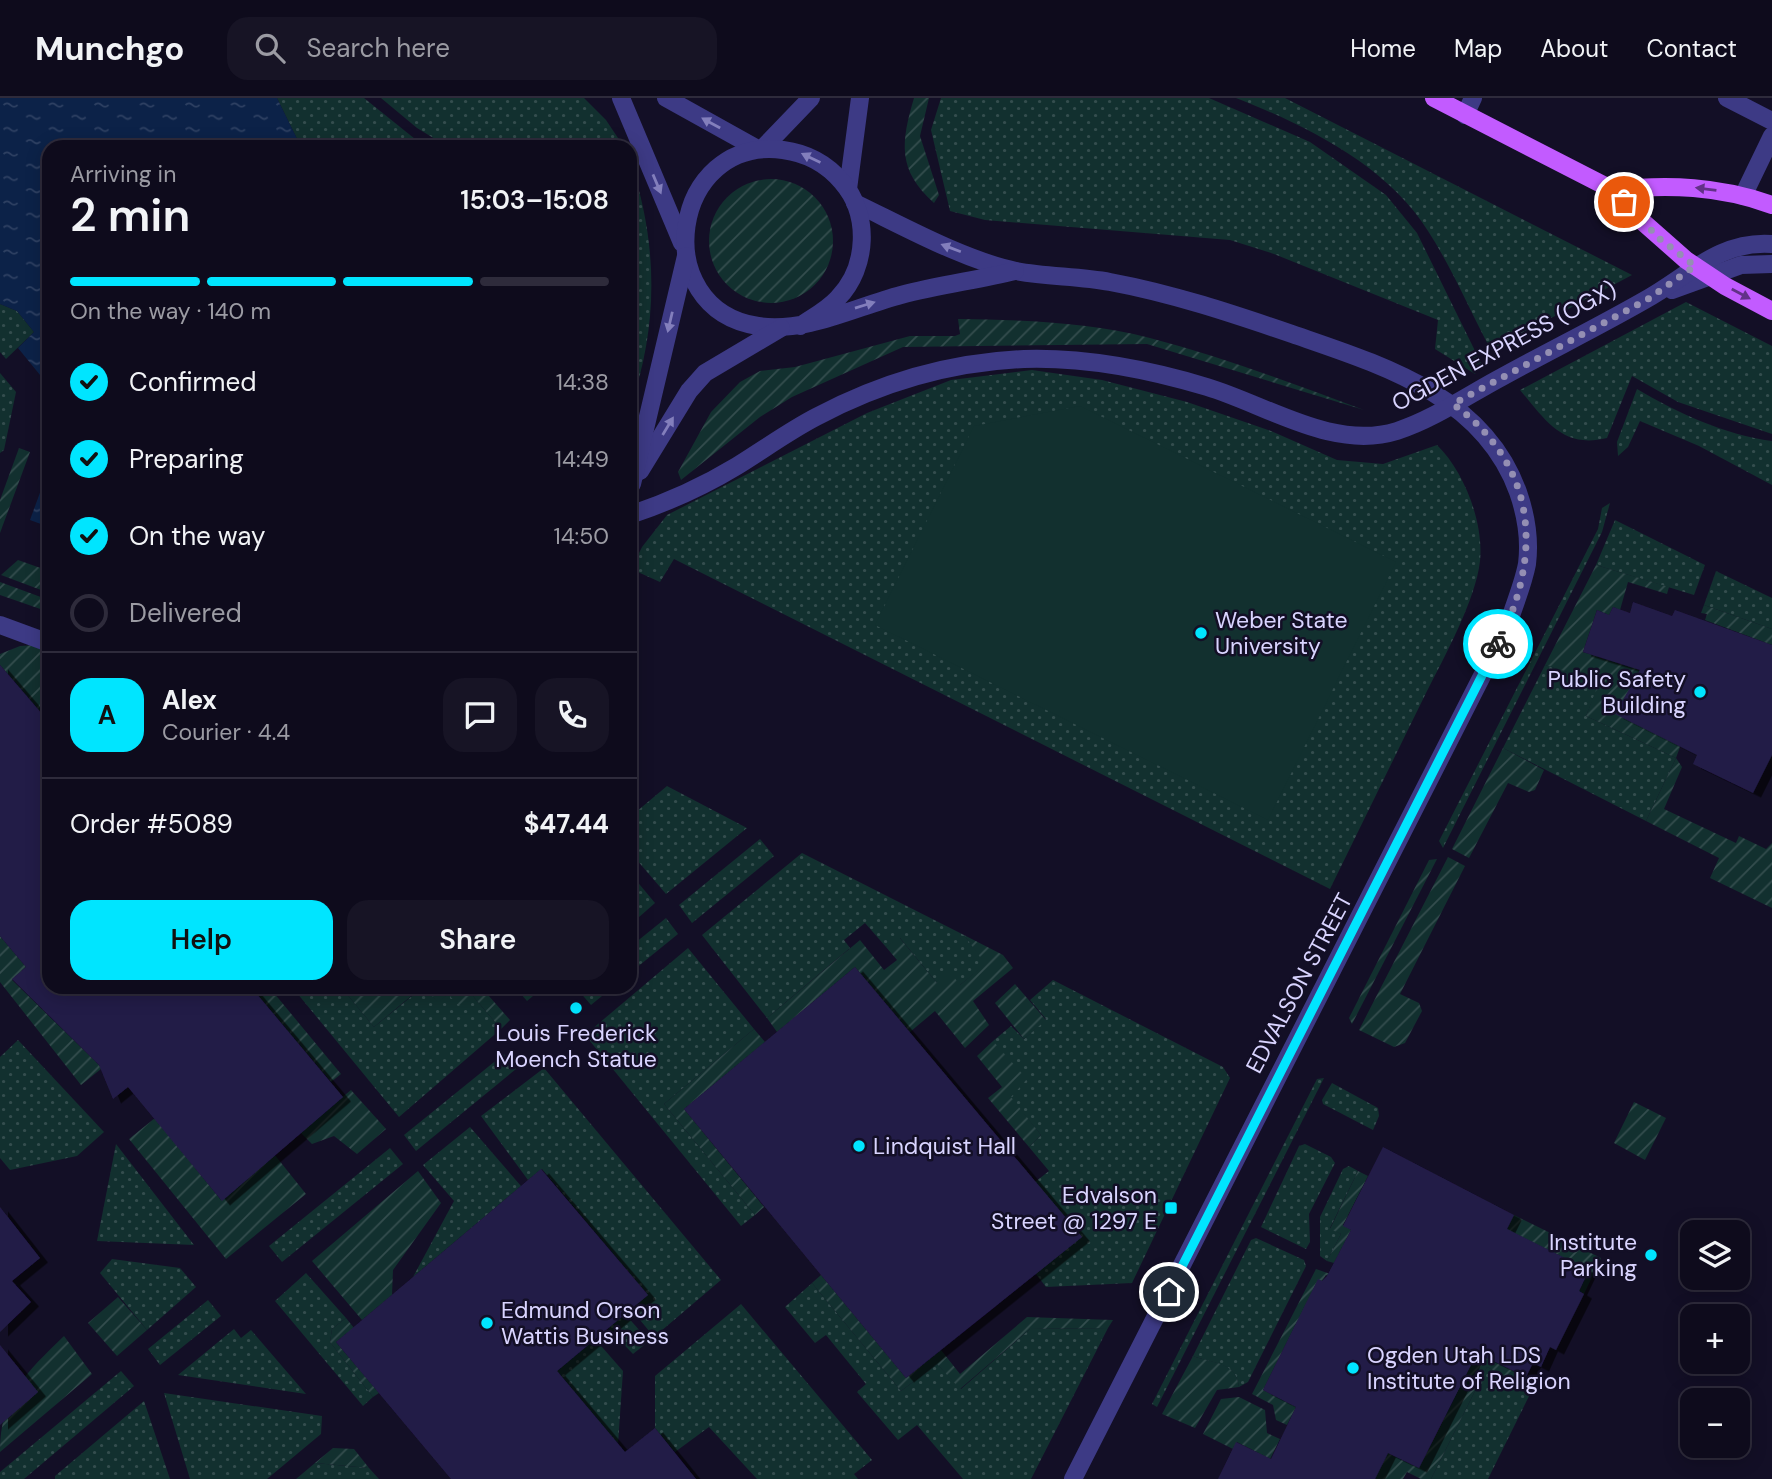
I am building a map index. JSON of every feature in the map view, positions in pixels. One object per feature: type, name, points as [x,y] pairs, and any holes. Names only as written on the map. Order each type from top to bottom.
[{"type":"main road","points":[[1437,99],[1613,190],[1660,239],[1695,266],[1772,311]]},
{"type":"main road","points":[[1613,190],[1687,187],[1743,196],[1772,205]]},
{"type":"street","points":[[621,98],[702,291],[724,312],[752,325],[791,326],[906,294],[1016,271]]},
{"type":"street","points":[[666,98],[760,147],[795,151],[812,158],[828,167],[851,196],[945,246],[1016,271]]},
{"type":"street","points":[[637,460],[685,253],[686,218],[698,191],[717,169],[760,147],[811,98]]},
{"type":"street","points":[[637,476],[689,391],[705,373],[791,326],[823,312],[852,279],[862,237],[851,196],[860,98]]},
{"type":"street","points":[[1465,115],[1473,98]]},
{"type":"street","points":[[1727,98],[1772,121]]},
{"type":"street","points":[[1743,196],[1772,136]]},
{"type":"street","name":"OGDEN EXPRESS (OGX)","points":[[637,512],[734,468],[814,418],[848,401],[919,376],[989,362],[1057,359],[1123,365],[1207,387],[1344,436],[1381,435],[1400,430],[1453,404],[1648,299],[1714,254],[1739,246],[1772,244]]},
{"type":"street","name":"OGDEN EXPRESS (OGX)","points":[[1648,299],[1741,265],[1772,264]]},
{"type":"street","name":"EDVALSON STREET","points":[[1016,271],[1067,275],[1164,293],[1318,343],[1421,384],[1453,404],[1478,426],[1505,461],[1527,524],[1527,564],[1508,625],[1073,1479]]},
{"type":"street","points":[[0,625],[42,640]]},
{"type":"green space","points":[[277,98],[364,98],[416,140],[298,140]]},
{"type":"green space","points":[[381,98],[584,98],[606,120],[619,140],[437,140],[417,128]]},
{"type":"green space","points":[[914,98],[929,98],[920,136],[939,195],[934,203],[913,179],[905,155],[906,128]]},
{"type":"green space","points":[[941,98],[1209,98],[1310,142],[1386,195],[1417,233],[1481,363],[1475,374],[1435,349],[1438,320],[1274,254],[1230,240],[985,220],[950,211],[931,130]]},
{"type":"green space","points":[[1236,98],[1285,98],[1632,275],[1491,350],[1437,245],[1411,207],[1390,186],[1343,150],[1289,121]]},
{"type":"green space","points":[[771,179],[795,184],[815,197],[828,217],[833,241],[828,265],[815,285],[795,298],[771,303],[747,298],[727,285],[714,265],[709,241],[714,217],[727,197],[747,184]]},
{"type":"green space","points":[[637,184],[646,222],[651,284],[646,346],[637,384]]},
{"type":"green space","points":[[1686,302],[1772,346],[1772,434],[1678,402],[1632,376],[1607,438],[1578,440],[1547,422],[1520,390]]},
{"type":"green space","points":[[0,304],[17,311],[34,332],[6,359],[0,352]]},
{"type":"green space","points":[[958,319],[1055,323],[1103,328],[1150,338],[1231,362],[1364,410],[1147,344],[903,347],[792,397],[760,417],[681,480],[678,472],[711,412],[740,382],[760,371],[795,367],[910,336],[955,336],[960,334]]},
{"type":"green space","points":[[1032,370],[1102,380],[1187,402],[1271,431],[1337,460],[1383,464],[1437,445],[1447,456],[1464,483],[1479,530],[1480,561],[1477,576],[1450,646],[1330,889],[674,559],[660,582],[637,572],[637,557],[642,547],[667,515],[867,413],[951,380]]},
{"type":"green space","points":[[0,373],[16,392],[4,450],[0,453]]},
{"type":"green space","points":[[1637,389],[1702,422],[1737,434],[1772,441],[1772,485],[1699,446],[1640,421],[1628,447],[1618,456],[1617,442]]},
{"type":"green space","points":[[1080,406],[1396,562],[1268,820],[875,625],[974,426]]},
{"type":"green space","points":[[19,448],[30,452],[0,533],[0,500]]},
{"type":"green space","points":[[1610,503],[1602,532],[1443,848],[1439,841],[1598,529],[1602,508]]},
{"type":"green space","points":[[1615,520],[1705,565],[1694,595],[1596,565]]},
{"type":"green space","points":[[18,560],[42,569],[42,590],[1,575]]},
{"type":"green space","points":[[1596,565],[1669,587],[1667,594],[1628,582],[1620,610],[1613,607],[1609,615],[1597,610],[1583,652],[1640,670],[1680,747],[1676,758],[1586,716],[1599,682],[1545,665]]},
{"type":"green space","points":[[1716,571],[1772,598],[1772,629],[1704,605]]},
{"type":"green space","points":[[0,582],[42,597],[42,610],[0,595]]},
{"type":"green space","points":[[1704,605],[1772,629],[1772,645],[1705,620],[1707,614],[1701,613]]},
{"type":"green space","points":[[20,646],[42,648],[42,714],[0,665],[0,654]]},
{"type":"green space","points":[[1545,665],[1600,682],[1586,716],[1676,758],[1646,821],[1503,748]]},
{"type":"green space","points":[[1503,748],[1544,770],[1535,790],[1529,792],[1508,783],[1469,858],[1452,849]]},
{"type":"green space","points":[[1676,758],[1682,767],[1664,809],[1736,843],[1739,836],[1766,849],[1772,843],[1772,908],[1710,878],[1719,858],[1646,821]]},
{"type":"green space","points":[[667,786],[747,828],[666,894],[637,860],[637,811]]},
{"type":"green space","points":[[760,839],[774,856],[692,923],[679,905]]},
{"type":"green space","points":[[802,853],[964,935],[986,964],[960,985],[937,983],[900,938],[886,947],[865,923],[844,940],[850,948],[767,1018],[702,935]]},
{"type":"green space","points":[[1448,857],[1465,866],[1400,994],[1419,1003],[1422,1011],[1405,1043],[1394,1047],[1359,1030]]},
{"type":"green space","points":[[1437,859],[1352,1024],[1349,1018],[1429,860]]},
{"type":"green space","points":[[637,881],[655,903],[637,919]]},
{"type":"green space","points":[[666,918],[678,934],[637,967],[637,941]]},
{"type":"green space","points":[[964,935],[1003,955],[1013,968],[973,1001],[989,1025],[965,1048],[935,1011],[910,1032],[855,967],[777,1032],[767,1018],[860,940],[884,970],[897,960],[886,947],[899,937],[937,983],[950,972],[960,985],[985,964]]},
{"type":"green space","points":[[0,936],[26,967],[12,980],[99,1065],[101,1069],[81,1085],[0,982]]},
{"type":"green space","points":[[688,948],[754,1029],[664,1104],[755,1215],[741,1226],[585,1035],[634,994],[637,994],[637,991]]},
{"type":"green space","points":[[1053,980],[1223,1067],[1230,1078],[1132,1283],[1046,1287],[1036,1274],[1035,1182],[1049,1171],[1029,1147],[1041,1135],[1010,1097],[993,1041],[1011,1026],[1024,1039],[1046,1019],[1030,1000]]},
{"type":"green space","points":[[1015,984],[1046,1020],[1024,1039],[995,1003]]},
{"type":"green space","points":[[257,994],[275,994],[341,1074],[331,1082]]},
{"type":"green space","points":[[298,994],[347,994],[374,1027],[414,994],[430,994],[438,1002],[448,994],[472,995],[501,1029],[399,1117]]},
{"type":"green space","points":[[347,994],[414,994],[374,1027]]},
{"type":"green space","points":[[430,994],[448,994],[438,1003]]},
{"type":"green space","points":[[448,994],[487,994],[510,1020],[501,1029],[472,995],[459,1006]]},
{"type":"green space","points":[[521,994],[535,994],[527,1001]]},
{"type":"green space","points":[[581,994],[604,994],[591,1005]]},
{"type":"green space","points":[[754,1029],[765,1042],[684,1109],[764,1207],[755,1215],[664,1104]]},
{"type":"green space","points":[[18,1040],[104,1132],[77,1156],[10,1170],[0,1158],[0,1057]]},
{"type":"green space","points":[[993,1041],[1027,1079],[1011,1097],[1041,1135],[1029,1147],[988,1098],[1002,1087],[977,1056]]},
{"type":"green space","points":[[504,1054],[516,1069],[416,1151],[404,1135]]},
{"type":"green space","points":[[544,1068],[721,1280],[654,1337],[631,1309],[647,1294],[542,1169],[528,1180],[481,1116]]},
{"type":"green space","points":[[1324,1078],[1157,1407],[1152,1404],[1317,1079]]},
{"type":"green space","points":[[1332,1083],[1378,1108],[1379,1116],[1373,1130],[1323,1104],[1322,1100]]},
{"type":"green space","points":[[351,1090],[386,1129],[357,1154],[334,1136],[312,1144],[300,1132]]},
{"type":"green space","points":[[1634,1102],[1666,1118],[1645,1160],[1614,1143]]},
{"type":"green space","points":[[155,1118],[221,1200],[274,1154],[306,1194],[226,1259],[129,1139]]},
{"type":"green space","points":[[470,1127],[521,1186],[413,1277],[454,1201],[423,1165]]},
{"type":"green space","points":[[116,1144],[194,1245],[97,1241]]},
{"type":"green space","points":[[1305,1144],[1331,1157],[1335,1163],[1309,1214],[1310,1242],[1306,1249],[1261,1227],[1299,1146]]},
{"type":"green space","points":[[390,1148],[403,1164],[282,1262],[269,1246]]},
{"type":"green space","points":[[1349,1166],[1358,1171],[1330,1228],[1341,1234],[1327,1261],[1320,1256],[1320,1217],[1343,1169]]},
{"type":"green space","points":[[418,1171],[441,1203],[393,1270],[392,1295],[362,1320],[312,1261]]},
{"type":"green space","points":[[1358,1171],[1368,1176],[1343,1225],[1351,1230],[1334,1263],[1327,1261],[1341,1234],[1330,1229]]},
{"type":"green space","points":[[1514,1215],[1601,1258],[1584,1294],[1579,1291],[1589,1270],[1507,1230]]},
{"type":"green space","points":[[1256,1238],[1304,1260],[1306,1266],[1248,1382],[1239,1387],[1229,1368],[1193,1356],[1251,1240]]},
{"type":"green space","points":[[112,1259],[180,1268],[196,1287],[147,1330],[100,1273]]},
{"type":"green space","points":[[1316,1269],[1336,1276],[1334,1279],[1326,1275],[1322,1281],[1318,1280],[1263,1390],[1296,1407],[1287,1425],[1276,1420],[1273,1405],[1252,1394]]},
{"type":"green space","points":[[306,1273],[346,1318],[332,1329],[330,1342],[373,1397],[363,1406],[275,1301]]},
{"type":"green space","points":[[821,1275],[906,1378],[941,1350],[960,1374],[1027,1317],[1113,1320],[1108,1328],[1030,1329],[960,1389],[937,1364],[901,1391],[812,1283]]},
{"type":"green space","points":[[812,1283],[901,1391],[937,1364],[961,1389],[1030,1329],[1108,1328],[1031,1479],[963,1479],[917,1425],[898,1440],[857,1392],[866,1384],[826,1335],[815,1343],[785,1307]]},
{"type":"green space","points":[[118,1297],[147,1330],[117,1356],[88,1323]]},
{"type":"green space","points":[[208,1300],[221,1316],[160,1365],[148,1349]]},
{"type":"green space","points":[[741,1304],[872,1460],[854,1474],[858,1479],[757,1479],[709,1427],[675,1452],[655,1428],[655,1376]]},
{"type":"green space","points":[[625,1314],[649,1341],[633,1354],[608,1328]]},
{"type":"green space","points":[[346,1318],[354,1328],[336,1342],[379,1393],[373,1397],[330,1342],[332,1329]]},
{"type":"green space","points":[[234,1329],[241,1338],[251,1330],[306,1394],[178,1375]]},
{"type":"green space","points":[[64,1336],[92,1374],[0,1452],[1,1432],[10,1400],[27,1374]]},
{"type":"green space","points":[[595,1339],[623,1371],[618,1444],[557,1371]]},
{"type":"green space","points":[[1477,1353],[1536,1382],[1532,1390],[1487,1367],[1431,1479],[1421,1479],[1407,1472],[1403,1479],[1375,1479],[1388,1453],[1419,1468]]},
{"type":"green space","points":[[1193,1356],[1229,1368],[1234,1372],[1239,1387],[1217,1390],[1195,1428],[1162,1414]]},
{"type":"green space","points":[[1487,1367],[1532,1390],[1488,1479],[1431,1479]]},
{"type":"green space","points":[[121,1371],[134,1386],[24,1479],[0,1479],[0,1472]]},
{"type":"green space","points":[[164,1393],[322,1416],[321,1434],[267,1479],[190,1479]]},
{"type":"green space","points":[[1239,1397],[1265,1410],[1267,1433],[1280,1439],[1270,1459],[1237,1442],[1233,1449],[1203,1434],[1221,1399]]},
{"type":"green space","points":[[144,1401],[170,1479],[55,1479],[55,1476]]},
{"type":"green space","points":[[333,1448],[354,1449],[369,1468],[315,1463]]},
{"type":"green space","points":[[315,1463],[369,1468],[379,1479],[296,1479]]},
{"type":"water","points":[[0,98],[277,98],[298,140],[42,140],[42,377],[18,348],[34,332],[17,311],[0,304]]},
{"type":"water","points":[[42,487],[42,524],[30,520]]},
{"type":"building","name":"Public Safety Building","points":[[1633,602],[1672,616],[1675,610],[1772,645],[1772,755],[1753,793],[1693,764],[1697,755],[1615,714],[1640,670],[1583,652],[1597,610],[1609,615],[1613,607],[1630,613]]},
{"type":"building","points":[[0,665],[42,714],[42,994],[257,994],[343,1097],[222,1201],[128,1087],[113,1099],[99,1065],[12,979],[26,967],[0,936]]},
{"type":"building","name":"Lindquist Hall","points":[[855,967],[1082,1237],[906,1378],[684,1109]]},
{"type":"building","points":[[1383,1147],[1514,1215],[1507,1229],[1589,1270],[1579,1291],[1584,1294],[1556,1350],[1550,1347],[1541,1367],[1533,1363],[1526,1377],[1477,1353],[1419,1468],[1388,1453],[1375,1479],[1218,1479],[1236,1442],[1271,1459],[1296,1407],[1263,1390],[1318,1279],[1322,1281],[1327,1276],[1351,1230],[1343,1226]]},
{"type":"building","name":"Edmund Orson Wattis Business","points":[[541,1169],[648,1295],[557,1371],[625,1452],[655,1428],[696,1479],[451,1479],[336,1342]]},
{"type":"building","points":[[0,1207],[40,1258],[12,1281],[31,1302],[0,1332]]},
{"type":"building","points":[[0,1345],[38,1392],[0,1425]]},
{"type":"way so far","points":[[1498,644],[1508,625],[1527,564],[1527,524],[1505,461],[1478,426],[1453,404],[1648,299],[1695,266],[1660,239],[1624,202]]},
{"type":"place","name":"Weber State University","points":[[1201,633]]},
{"type":"place","name":"Public Safety Building","points":[[1700,692]]},
{"type":"place","name":"Louis Frederick Moench Statue","points":[[576,1008]]},
{"type":"place","name":"Lindquist Hall","points":[[859,1146]]},
{"type":"place","name":"Edvalson Street @ 1297 E","points":[[1171,1208]]},
{"type":"place","name":"Institute Parking","points":[[1651,1255]]},
{"type":"place","name":"Edmund Orson Wattis Business","points":[[487,1323]]},
{"type":"place","name":"Ogden Utah LDS Institute of Religion","points":[[1353,1368]]},
{"type":"route","points":[[1169,1292],[1498,644]]}]
